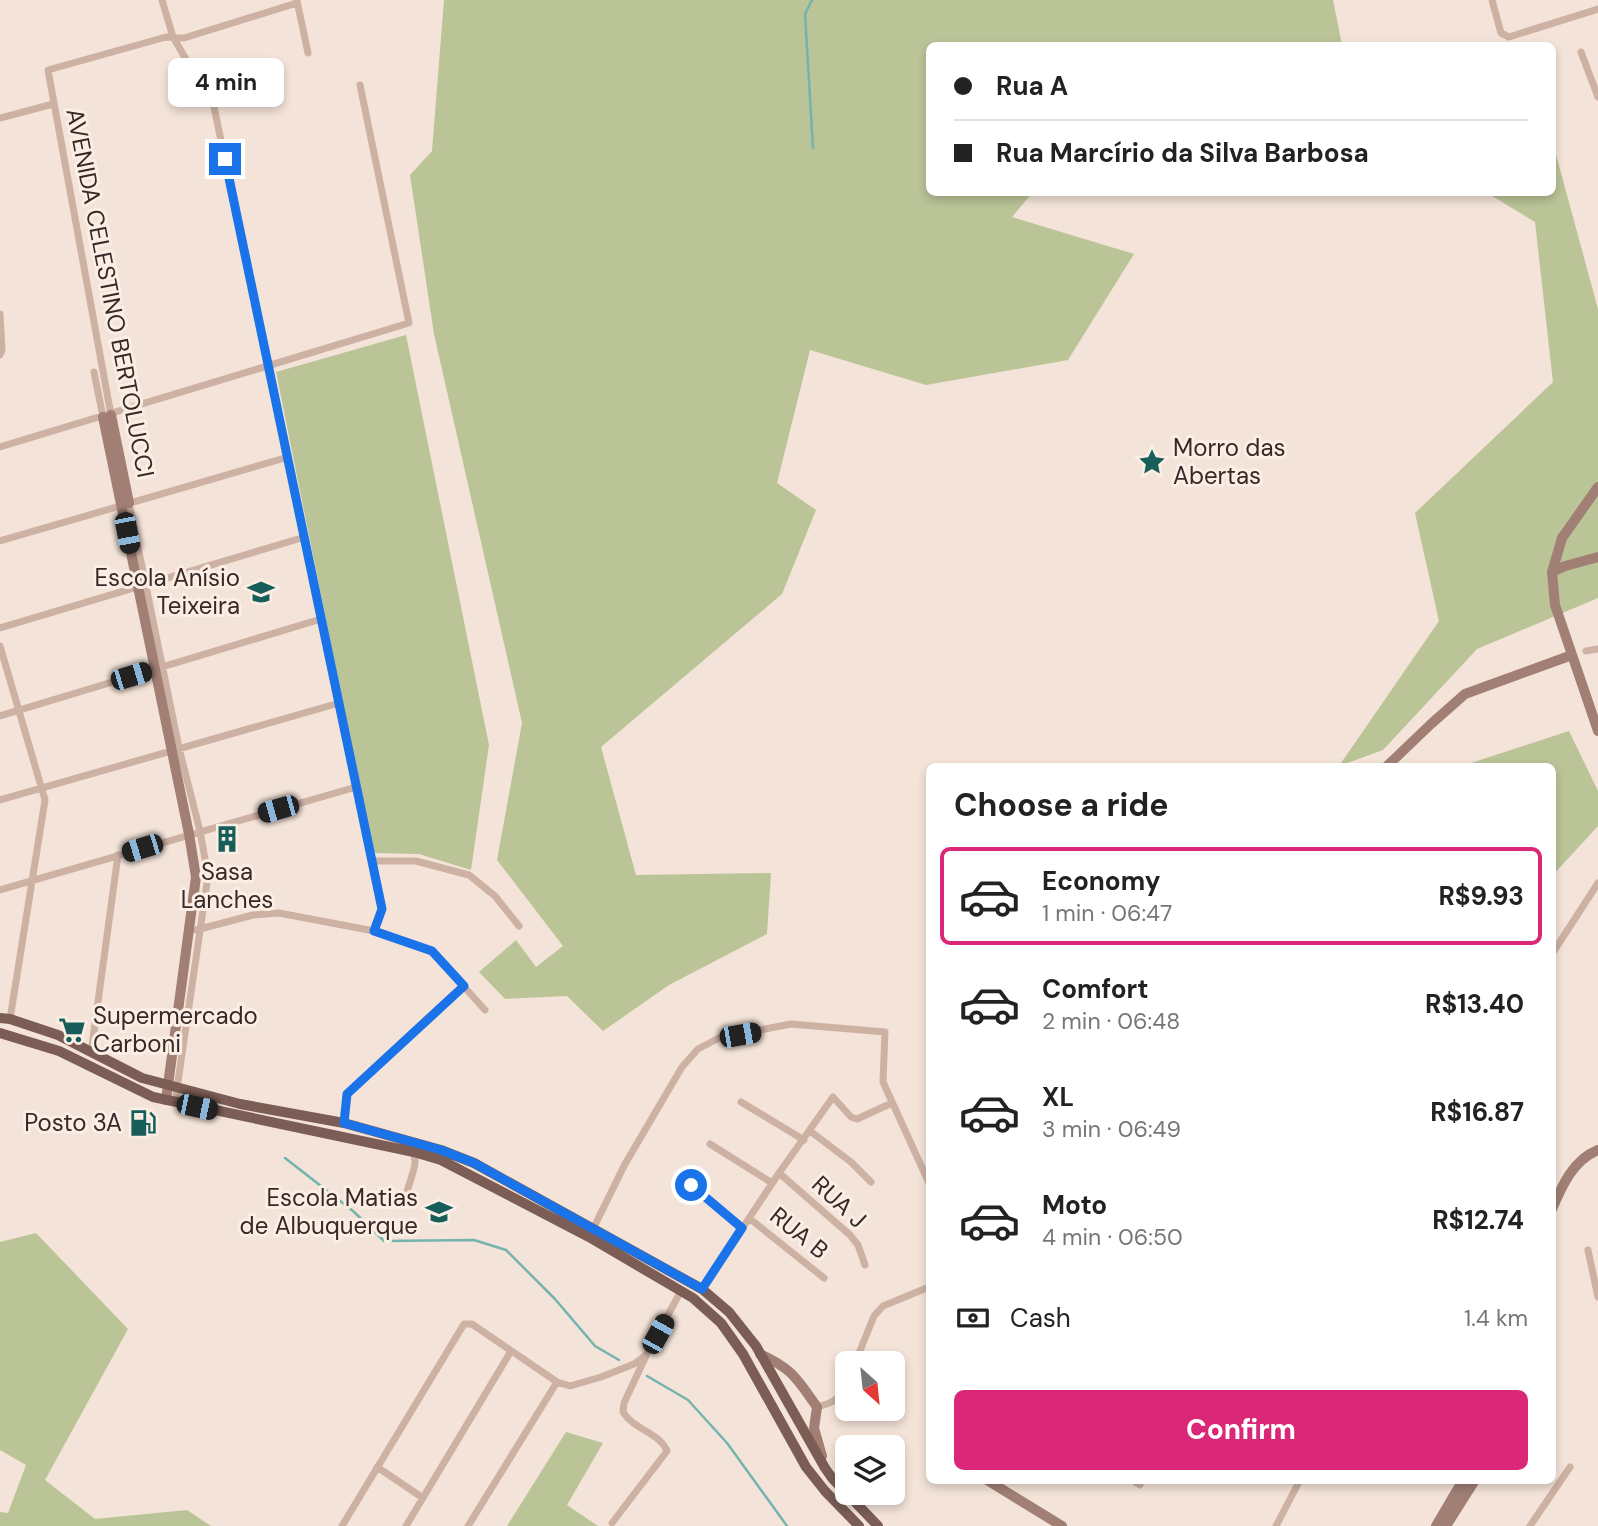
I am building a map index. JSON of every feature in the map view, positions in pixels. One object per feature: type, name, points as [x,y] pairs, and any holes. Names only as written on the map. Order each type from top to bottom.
[{"type":"main road","points":[[5,1018],[58,1035],[142,1078],[240,1104],[344,1123],[441,1150],[463,1159],[702,1289],[729,1312],[760,1354],[825,1468],[878,1526]]},
{"type":"main road","points":[[0,1033],[59,1051],[153,1097],[414,1152],[440,1160],[589,1237],[693,1298],[721,1323],[743,1354],[806,1467],[859,1526]]},
{"type":"main road","points":[[765,1394],[771,1373]]},
{"type":"main road","points":[[806,1467],[817,1471],[825,1468]]},
{"type":"street","points":[[162,0],[173,37],[214,107],[382,909],[374,931]]},
{"type":"street","points":[[1492,0],[1501,33],[1509,37],[1598,9]]},
{"type":"street","points":[[173,37],[184,38],[297,2],[308,52]]},
{"type":"street","name":"AVENIDA CELESTINO BERTOLUCCI","points":[[171,1101],[194,930],[194,832],[107,416],[47,70],[173,37]]},
{"type":"street","points":[[1581,52],[1598,97]]},
{"type":"street","points":[[0,447],[409,323],[360,85]]},
{"type":"street","points":[[0,118],[53,103]]},
{"type":"street","points":[[0,314],[0,355]]},
{"type":"street","name":"AVENIDA CELESTINO BERTOLUCCI","points":[[94,372],[107,416]]},
{"type":"street","points":[[0,541],[288,457]]},
{"type":"street","points":[[1598,487],[1562,538],[1552,572],[1555,605],[1598,731]]},
{"type":"street","points":[[0,628],[304,537]]},
{"type":"street","points":[[1552,572],[1598,557]]},
{"type":"street","points":[[1552,572],[1598,564]]},
{"type":"street","points":[[0,716],[321,619]]},
{"type":"street","points":[[0,646],[45,800],[33,881],[5,1018]]},
{"type":"street","points":[[1587,651],[1598,649]]},
{"type":"street","points":[[1390,763],[1465,694],[1572,655]]},
{"type":"street","points":[[0,800],[339,703]]},
{"type":"street","points":[[0,890],[356,787]]},
{"type":"street","points":[[91,1053],[118,855]]},
{"type":"street","points":[[372,861],[416,861],[469,875],[495,896],[519,926]]},
{"type":"street","points":[[1556,948],[1598,883]]},
{"type":"street","points":[[194,930],[253,915],[279,913],[374,931],[432,951],[485,1010]]},
{"type":"street","points":[[344,1123],[347,1094],[464,986]]},
{"type":"street","points":[[593,1229],[625,1164],[682,1067],[698,1049],[719,1038],[790,1024],[885,1032],[883,1082],[926,1177]]},
{"type":"street","points":[[702,1289],[833,1097],[851,1117],[857,1119],[892,1103]]},
{"type":"street","points":[[741,1102],[804,1140]]},
{"type":"street","points":[[810,1131],[851,1162],[871,1182]]},
{"type":"street","points":[[710,1144],[772,1183]]},
{"type":"street","points":[[1556,1199],[1563,1182],[1588,1154],[1598,1150]]},
{"type":"street","points":[[390,1204],[403,1202],[409,1190],[415,1164],[414,1152]]},
{"type":"street","name":"RUA J","points":[[779,1173],[850,1235],[858,1245],[865,1265]]},
{"type":"street","points":[[691,1185],[742,1228]]},
{"type":"street","name":"RUA B","points":[[749,1218],[824,1278]]},
{"type":"street","points":[[1588,1251],[1598,1297]]},
{"type":"street","points":[[860,1351],[874,1316],[883,1306],[926,1288]]},
{"type":"street","points":[[612,1523],[667,1451],[663,1444],[624,1416],[623,1412],[624,1403],[646,1355],[681,1291]]},
{"type":"street","points":[[342,1526],[464,1324],[472,1324],[557,1382],[570,1386],[634,1364],[646,1355]]},
{"type":"street","points":[[406,1526],[511,1351]]},
{"type":"street","points":[[760,1354],[790,1370],[817,1407],[814,1428],[825,1468]]},
{"type":"street","points":[[771,1373],[782,1368],[790,1370]]},
{"type":"street","points":[[468,1526],[557,1382]]},
{"type":"street","points":[[817,1407],[835,1400]]},
{"type":"street","points":[[377,1467],[423,1498]]},
{"type":"street","points":[[1530,1526],[1570,1467]]},
{"type":"street","points":[[994,1484],[1062,1526]]},
{"type":"street","points":[[1276,1526],[1298,1484]]},
{"type":"street","points":[[1436,1526],[1461,1484]]},
{"type":"street","points":[[1446,1526],[1472,1484]]},
{"type":"green space","points":[[444,0],[1333,0],[1341,42],[926,42],[926,196],[1030,196],[1012,217],[1134,254],[1068,360],[926,385],[810,350],[777,483],[816,510],[782,594],[601,747],[636,875],[771,873],[767,934],[669,985],[603,1031],[567,996],[505,999],[479,972],[516,940],[536,967],[563,946],[497,860],[522,723],[434,334],[410,175],[432,151]]},
{"type":"green space","points":[[1556,155],[1598,309],[1598,598],[1477,649],[1383,750],[1341,763],[1439,621],[1415,513],[1553,382],[1535,222],[1492,196],[1556,196]]},
{"type":"green space","points":[[406,335],[489,745],[471,870],[419,854],[373,853],[276,372]]},
{"type":"green space","points":[[1569,731],[1598,791],[1598,826],[1556,872],[1556,763],[1471,763]]},
{"type":"green space","points":[[36,1233],[128,1329],[45,1480],[95,1519],[187,1510],[211,1526],[0,1526],[0,1512],[8,1513],[26,1465],[0,1450],[0,1242]]},
{"type":"green space","points":[[566,1432],[603,1443],[567,1505],[598,1526],[507,1526]]},
{"type":"waterway","points":[[812,0],[805,14],[813,148]]},
{"type":"waterway","points":[[285,1158],[353,1211],[384,1241],[474,1240],[506,1250],[555,1299],[595,1346],[619,1360]]},
{"type":"waterway","points":[[647,1376],[688,1400],[727,1443],[787,1526]]},
{"type":"place","name":"Morro das Abertas","points":[[1152,462]]},
{"type":"place","name":"Escola Anísio Teixeira","points":[[261,592]]},
{"type":"place","name":"Sasa Lanches","points":[[227,839]]},
{"type":"place","name":"Supermercado Carboni","points":[[72,1030]]},
{"type":"place","name":"Posto 3A","points":[[143,1123]]},
{"type":"place","name":"Escola Matias de Albuquerque","points":[[439,1212]]},
{"type":"route","points":[[225,159],[382,909],[374,931],[432,951],[464,986],[347,1094],[344,1123],[441,1150],[474,1163],[702,1289],[742,1228],[691,1185]]}]
